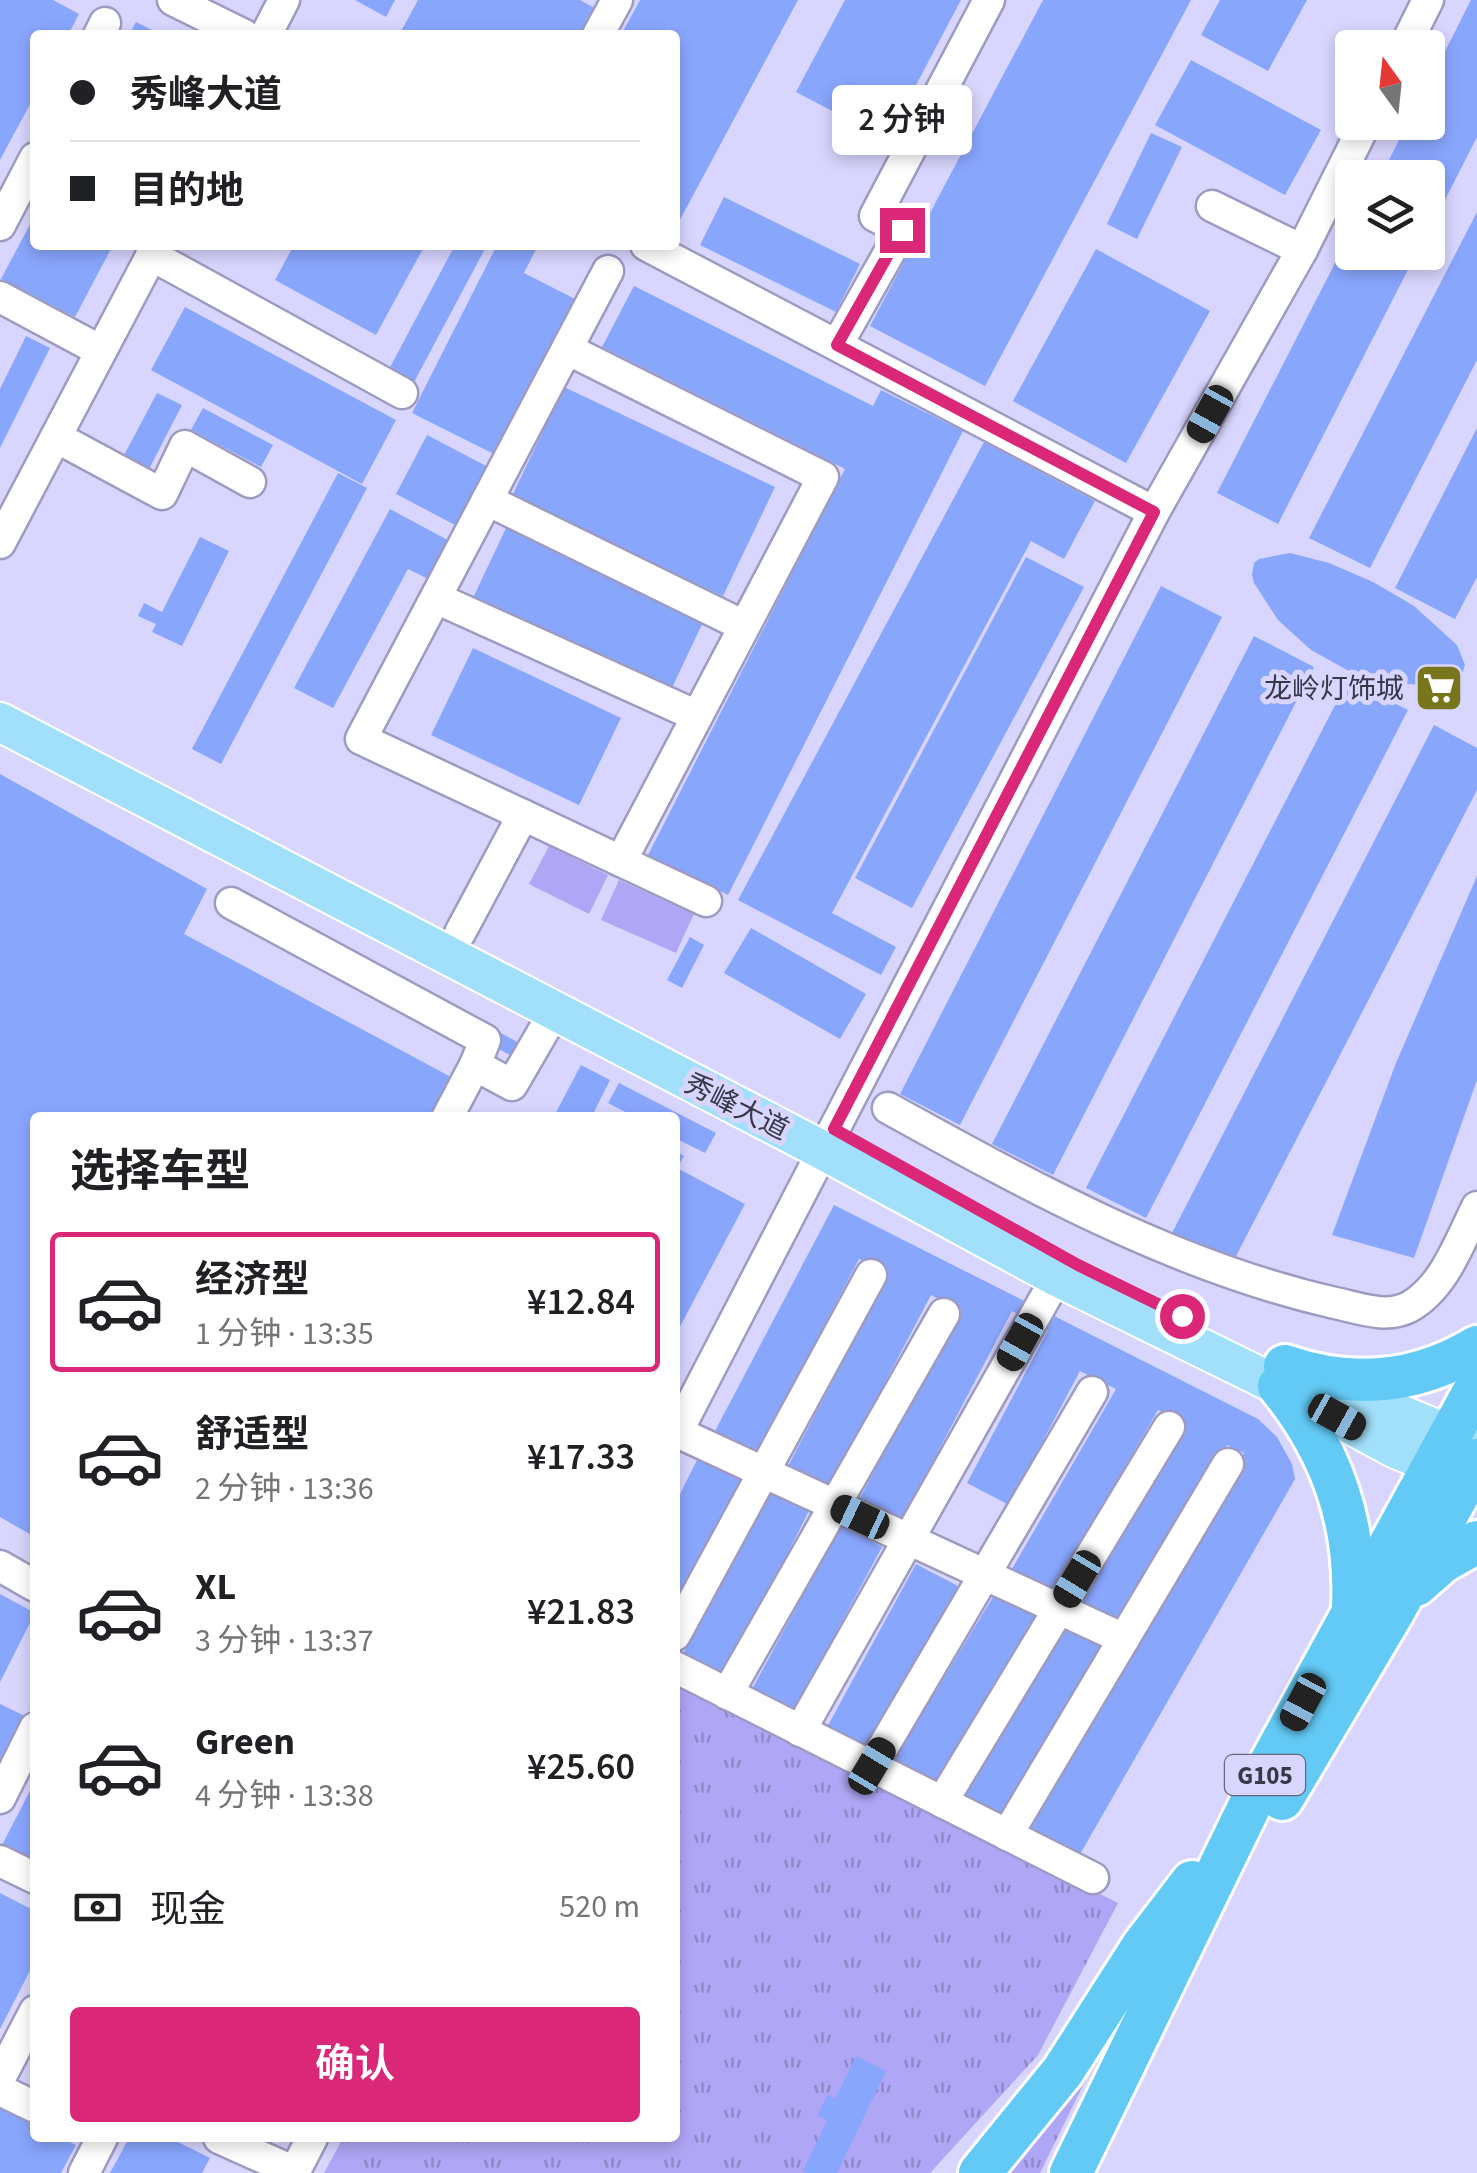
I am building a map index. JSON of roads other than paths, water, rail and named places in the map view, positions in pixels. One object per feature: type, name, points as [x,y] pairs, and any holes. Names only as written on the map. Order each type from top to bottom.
[{"type":"highway","points":[[1282,1376],[1381,1381],[1428,1371],[1477,1347]]},
{"type":"highway","points":[[1282,1376],[1337,1483],[1373,1610],[1477,1542]]},
{"type":"highway","name":"G105","points":[[1071,2173],[1247,1810],[1463,1461],[1477,1386]]},
{"type":"highway","name":"G105","points":[[1102,2173],[1268,1821],[1373,1610]]},
{"type":"highway","points":[[980,2173],[1064,2071],[1143,1946],[1247,1810]]},
{"type":"main road","name":"秀峰大道","points":[[0,698],[460,933],[828,1139],[1057,1277],[1463,1461]]},
{"type":"main road","name":"秀峰大道","points":[[0,722],[554,1011],[828,1139],[1078,1265],[1282,1376]]},
{"type":"street","points":[[173,0],[234,30]]},
{"type":"street","points":[[269,30],[284,0]]},
{"type":"street","points":[[601,30],[617,0]]},
{"type":"street","points":[[837,345],[902,230],[876,216],[989,0]]},
{"type":"street","points":[[1413,30],[1428,0]]},
{"type":"street","points":[[680,1426],[1154,512],[1302,250],[1357,140]]},
{"type":"street","points":[[0,226],[30,168]]},
{"type":"street","points":[[1212,206],[1302,250]]},
{"type":"street","points":[[0,544],[154,250],[402,393]]},
{"type":"street","points":[[656,250],[1154,512]]},
{"type":"street","points":[[608,271],[360,739],[706,901]]},
{"type":"street","points":[[0,297],[101,351]]},
{"type":"street","points":[[566,349],[822,477],[621,861]]},
{"type":"street","points":[[56,437],[162,494],[185,446],[250,482]]},
{"type":"street","points":[[487,500],[744,626]]},
{"type":"street","points":[[436,598],[697,716]]},
{"type":"street","points":[[460,933],[523,816]]},
{"type":"street","points":[[232,903],[486,1040],[450,1112]]},
{"type":"street","points":[[475,1065],[512,1085],[554,1011]]},
{"type":"street","points":[[888,1108],[988,1163],[1153,1243],[1272,1289],[1384,1314],[1407,1308],[1427,1295],[1448,1265],[1477,1207]]},
{"type":"street","points":[[680,1626],[871,1275]]},
{"type":"street","points":[[800,1731],[1057,1277]]},
{"type":"street","points":[[728,1694],[944,1314]]},
{"type":"street","points":[[872,1766],[1092,1392]]},
{"type":"street","points":[[942,1802],[1169,1427]]},
{"type":"street","points":[[680,1436],[1124,1639]]},
{"type":"street","points":[[1007,1835],[1228,1464]]},
{"type":"street","points":[[0,1566],[30,1583]]},
{"type":"street","points":[[680,1670],[1093,1878]]},
{"type":"street","points":[[0,1798],[30,1738]]},
{"type":"street","points":[[0,1861],[30,1876]]},
{"type":"street","points":[[4,2058],[30,2019]]},
{"type":"street","points":[[0,2090],[30,2105]]},
{"type":"street","points":[[84,2173],[99,2142]]},
{"type":"street","points":[[229,2142],[294,2172],[310,2142]]},
{"type":"place","name":"龙岭灯饰城","points":[[1439,688]]}]
